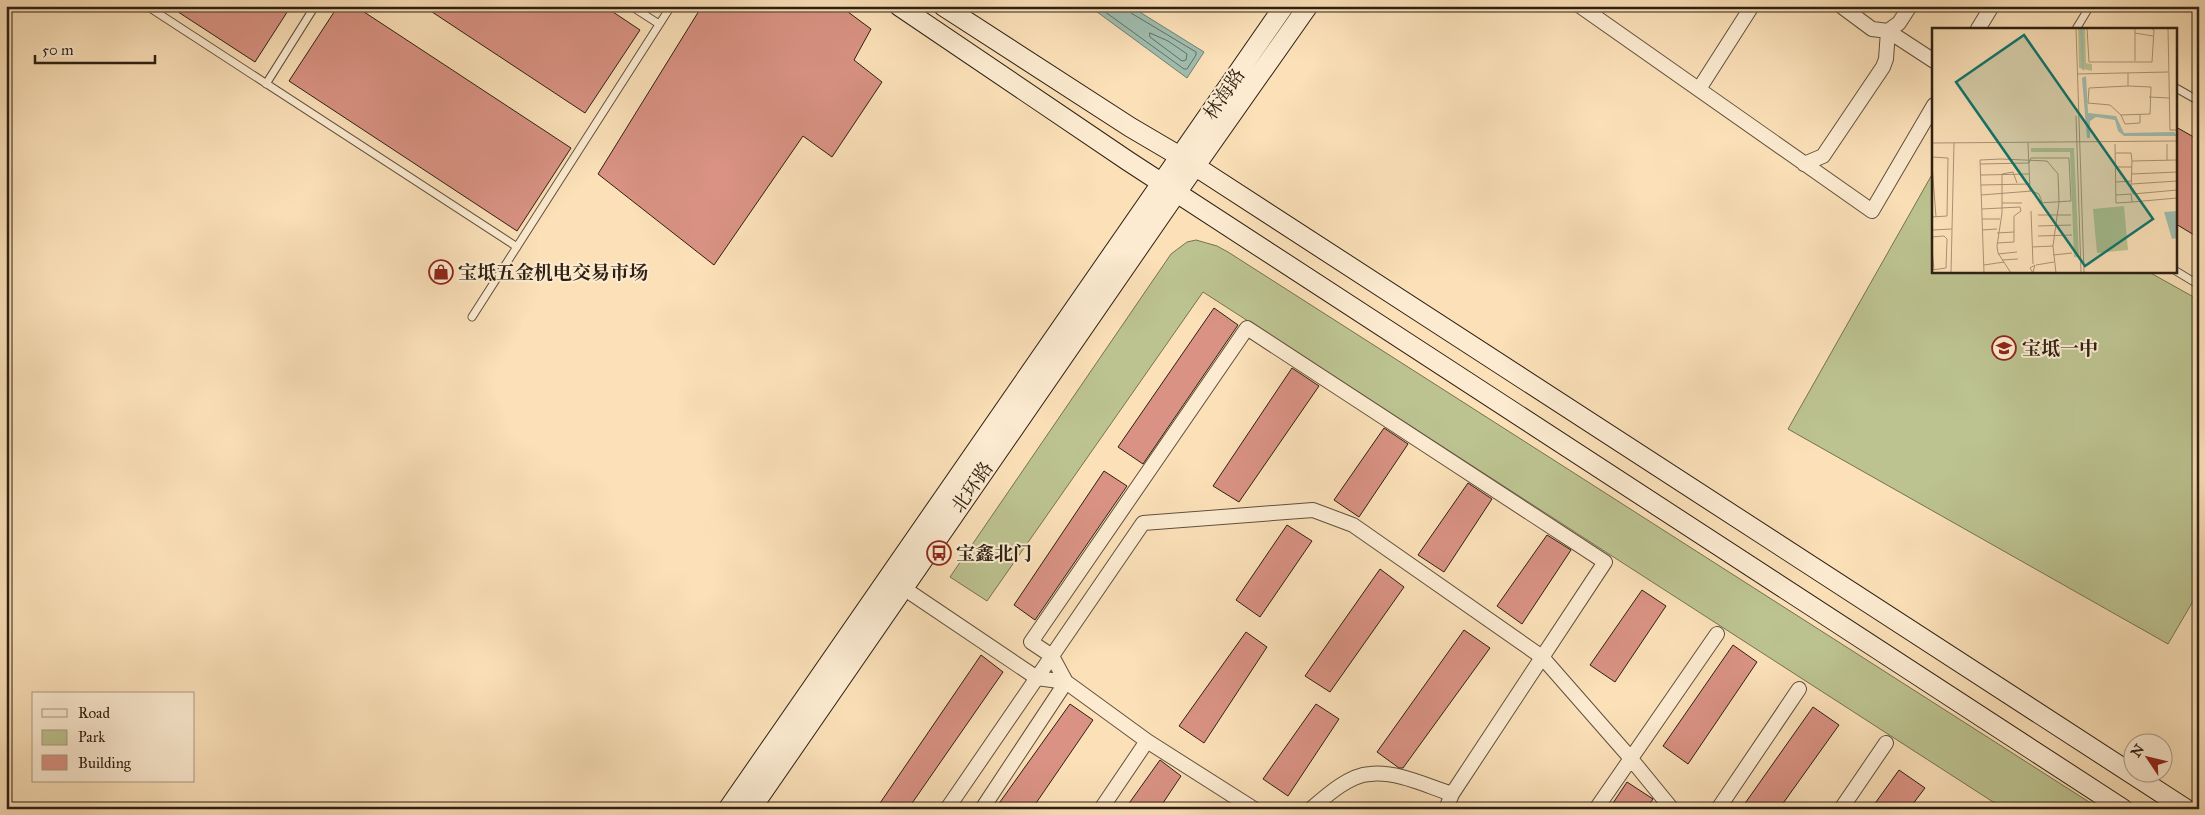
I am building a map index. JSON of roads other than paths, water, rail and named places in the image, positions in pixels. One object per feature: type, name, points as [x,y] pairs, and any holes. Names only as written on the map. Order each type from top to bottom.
[{"type":"main road","points":[[899,6],[1128,161],[2123,809]]},
{"type":"main road","points":[[943,6],[1130,127],[1188,162],[2186,809]]},
{"type":"main road","name":"林海路","points":[[1188,162],[1284,6]]},
{"type":"main road","name":"林海路","points":[[1170,187],[1308,6]]},
{"type":"main road","name":"北环路","points":[[728,809],[896,582],[1170,187]]},
{"type":"main road","name":"北环路","points":[[751,809],[896,582]]},
{"type":"street","points":[[1699,89],[1752,6]]},
{"type":"street","points":[[1842,6],[1872,29],[1888,31],[1932,60]]},
{"type":"street","points":[[1804,164],[1822,156],[1883,67],[1886,59],[1888,31],[1899,23],[1910,6]]},
{"type":"street","points":[[1979,28],[1992,6]]},
{"type":"street","points":[[1583,7],[1872,211],[1932,108]]},
{"type":"street","points":[[1254,809],[1147,741],[1066,682],[1052,656],[1031,642],[1248,328],[1605,562],[1452,794],[1446,809]]},
{"type":"street","points":[[948,809],[1143,523],[1313,510],[1353,525],[1542,657],[1672,809]]},
{"type":"street","points":[[896,582],[1037,678],[1066,682]]},
{"type":"street","points":[[1596,809],[1632,760],[1717,634]]},
{"type":"street","points":[[982,809],[1066,682]]},
{"type":"street","points":[[1718,809],[1799,689]]},
{"type":"street","points":[[1102,809],[1147,741]]},
{"type":"street","points":[[1841,809],[1886,743]]},
{"type":"street","points":[[1311,809],[1327,795],[1351,780],[1368,774],[1386,774],[1452,794]]},
{"type":"street","points":[[1228,809],[1235,797]]},
{"type":"lane","points":[[147,6],[517,247]]},
{"type":"lane","points":[[266,84],[315,6]]},
{"type":"lane","points":[[631,6],[659,24]]},
{"type":"lane","points":[[472,317],[671,6]]},
{"type":"lane","points":[[2077,28],[2090,6]]},
{"type":"lane","points":[[2178,89],[2199,101]]},
{"type":"lane","points":[[2178,272],[2199,285]]},
{"type":"water","points":[[1089,6],[1130,6],[1204,52],[1187,78]]},
{"type":"place","name":"宝坻五金机电交易市场","points":[[441,272]]},
{"type":"place","name":"宝坻一中","points":[[2004,348]]},
{"type":"place","name":"宝鑫北门","points":[[939,553]]}]
